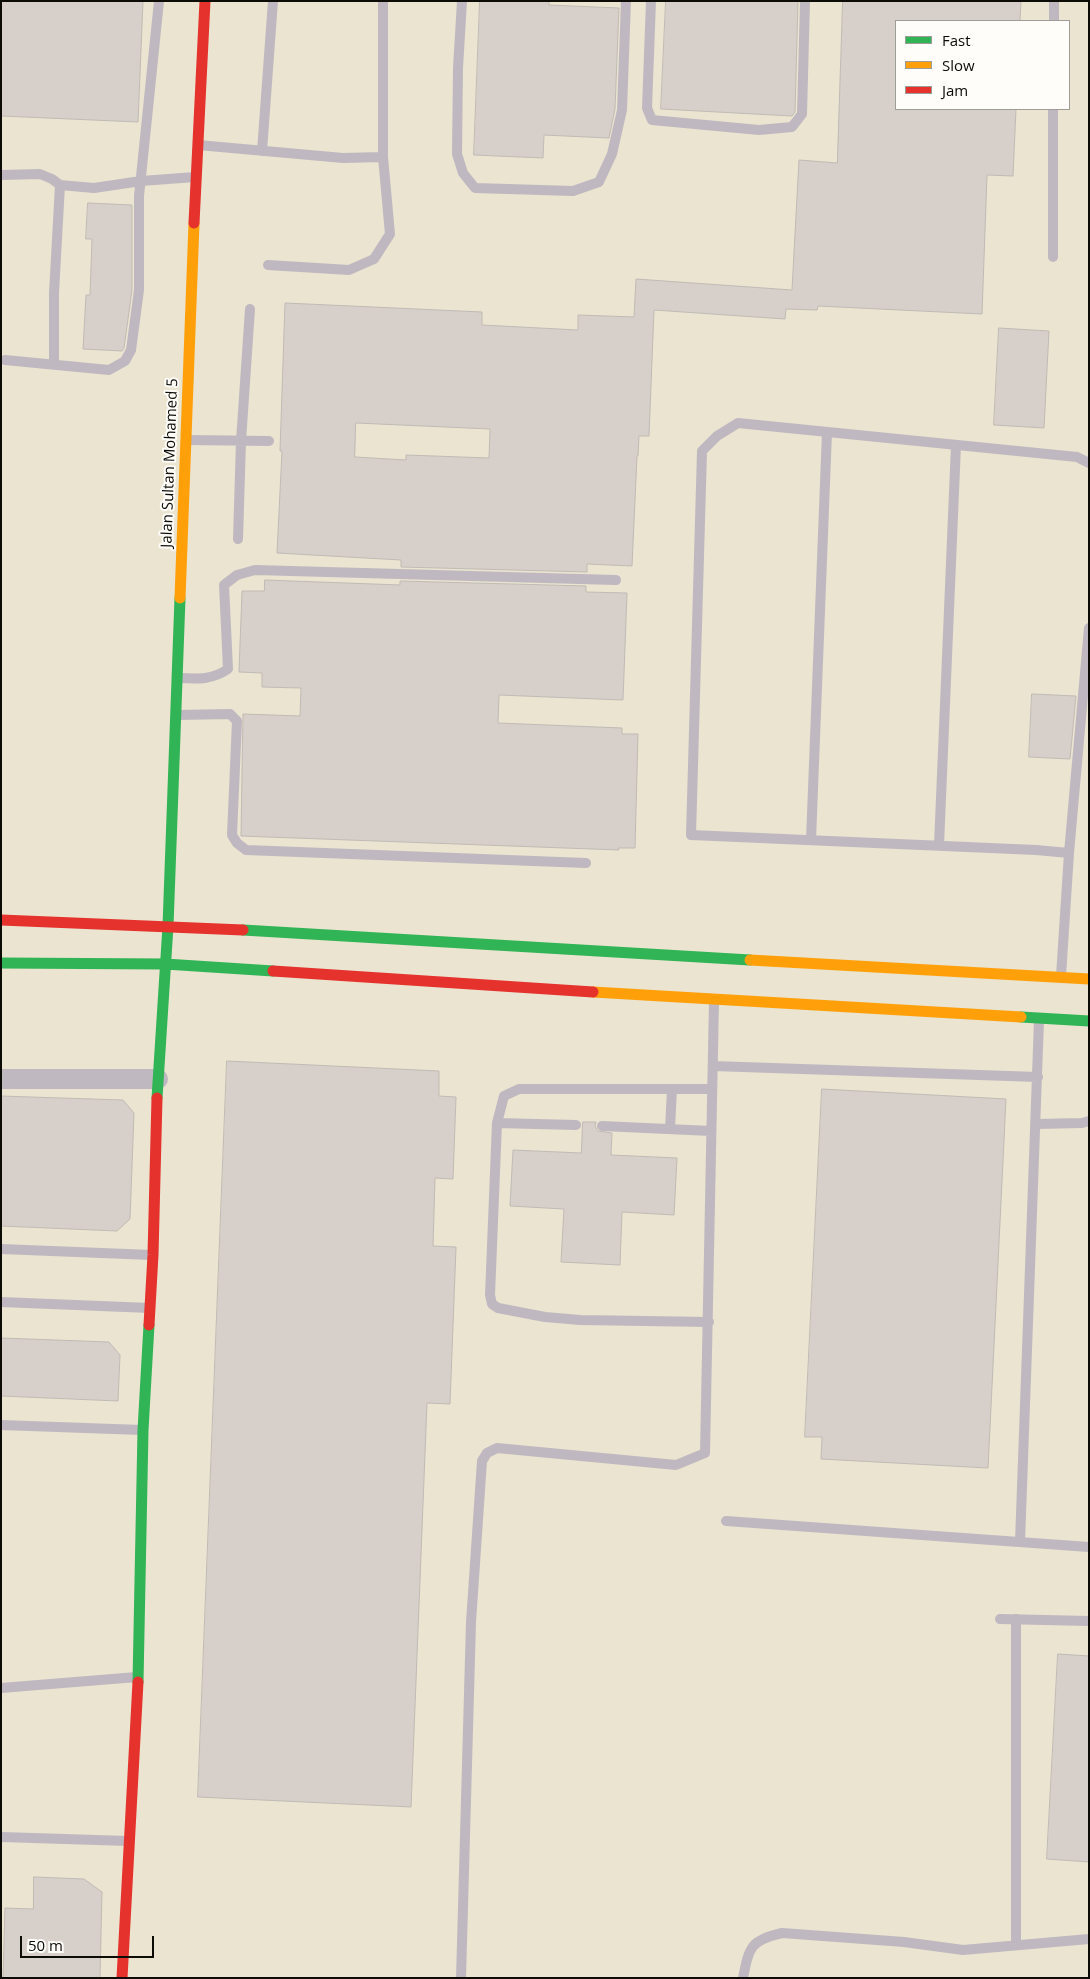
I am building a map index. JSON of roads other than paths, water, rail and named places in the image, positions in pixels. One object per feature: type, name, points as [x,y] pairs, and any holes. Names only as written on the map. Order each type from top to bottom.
[{"type":"street","name":"Jalan Sultan Mohamed 5","points":[[122,1978],[138,1676],[143,1430],[153,1255],[158,1079],[168,926],[197,144],[205,1]]},
{"type":"street","points":[[1,920],[168,926],[1089,979]]},
{"type":"street","points":[[1,963],[165,964],[714,1000],[1089,1021]]},
{"type":"street","points":[[1,1079],[158,1079]]},
{"type":"lane","points":[[5,360],[108,370],[125,361],[129,356],[133,341],[139,290],[139,196],[160,1]]},
{"type":"lane","points":[[262,151],[273,1]]},
{"type":"lane","points":[[268,265],[349,270],[374,259],[390,234],[384,157],[383,1]]},
{"type":"lane","points":[[462,1],[458,68],[457,154],[463,173],[475,188],[573,191],[599,182],[612,154],[622,110],[626,1]]},
{"type":"lane","points":[[651,1],[646,108],[652,120],[759,130],[792,127],[802,114],[804,1]]},
{"type":"lane","points":[[1054,1],[1054,20]]},
{"type":"lane","points":[[1053,110],[1053,257]]},
{"type":"lane","points":[[197,144],[343,158],[384,157]]},
{"type":"lane","points":[[1,176],[40,174],[60,185],[94,188],[196,176]]},
{"type":"lane","points":[[54,364],[54,293],[60,185]]},
{"type":"lane","points":[[238,539],[241,441],[250,309]]},
{"type":"lane","points":[[1069,853],[691,834],[702,451],[717,436],[738,423],[1077,457],[1089,463]]},
{"type":"lane","points":[[811,840],[827,432]]},
{"type":"lane","points":[[186,440],[269,441]]},
{"type":"lane","points":[[939,846],[956,445]]},
{"type":"lane","points":[[176,678],[205,679],[219,676],[228,669],[224,585],[237,575],[255,570],[616,580]]},
{"type":"lane","points":[[1061,977],[1069,853],[1089,628]]},
{"type":"lane","points":[[176,715],[230,714],[237,721],[232,835],[237,844],[246,850],[586,863]]},
{"type":"lane","points":[[461,1978],[471,1622],[482,1461],[487,1453],[497,1448],[676,1466],[705,1454],[714,1000]]},
{"type":"lane","points":[[1020,1542],[1037,1124],[1039,1018]]},
{"type":"lane","points":[[712,1066],[1038,1076]]},
{"type":"lane","points":[[709,1322],[580,1320],[545,1316],[494,1306],[490,1296],[497,1123],[502,1099],[510,1092],[519,1089],[712,1089]]},
{"type":"lane","points":[[670,1129],[672,1089]]},
{"type":"lane","points":[[1037,1124],[1089,1121]]},
{"type":"lane","points":[[497,1123],[576,1125]]},
{"type":"lane","points":[[602,1126],[711,1131]]},
{"type":"lane","points":[[1,1249],[153,1255]]},
{"type":"lane","points":[[1,1302],[150,1308]]},
{"type":"lane","points":[[1,1425],[143,1430]]},
{"type":"lane","points":[[726,1521],[1089,1547]]},
{"type":"lane","points":[[1000,1619],[1089,1622]]},
{"type":"lane","points":[[1016,1619],[1016,1945]]},
{"type":"lane","points":[[1,1688],[138,1676]]},
{"type":"lane","points":[[1,1837],[130,1841]]},
{"type":"lane","points":[[743,1978],[748,1952],[754,1944],[766,1937],[782,1933],[904,1942],[963,1950],[1089,1939]]}]
